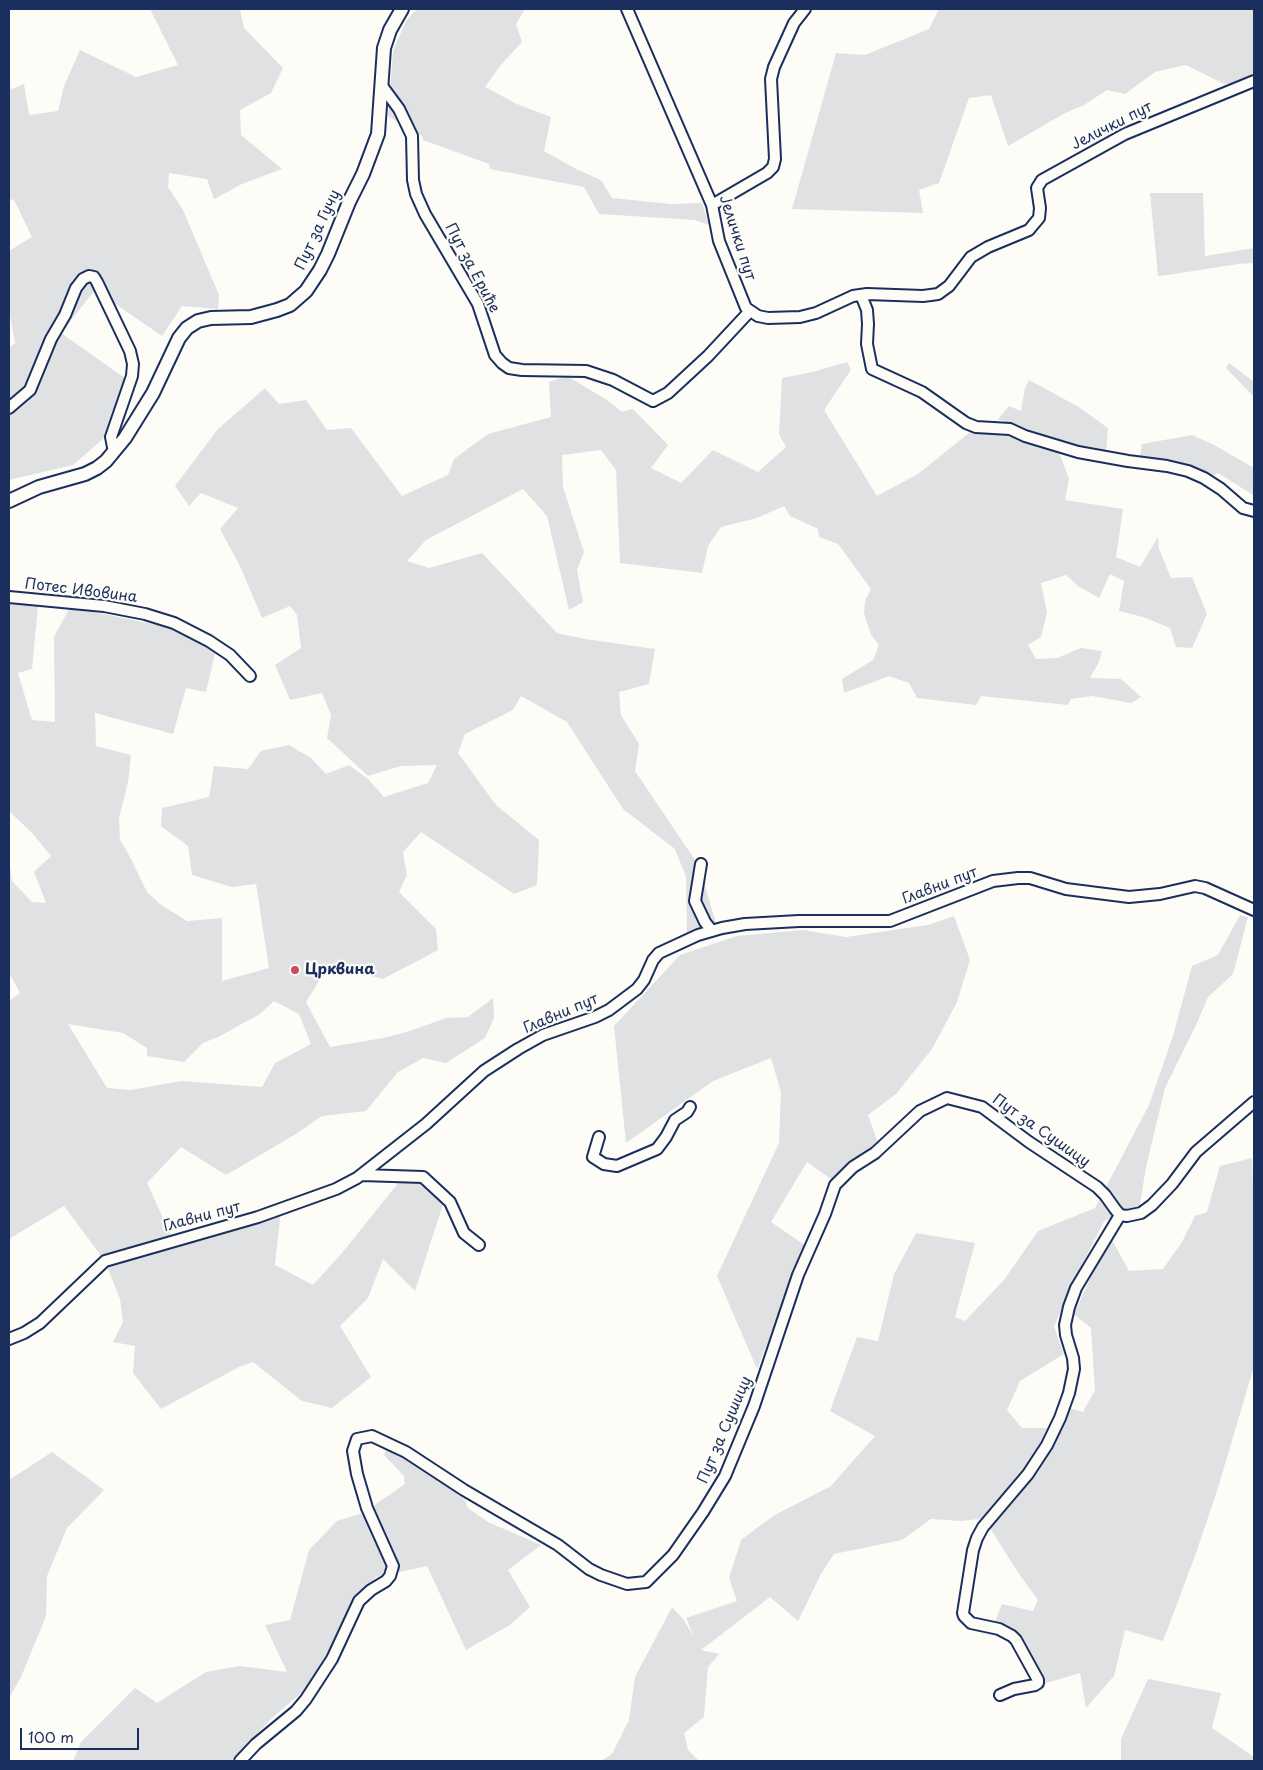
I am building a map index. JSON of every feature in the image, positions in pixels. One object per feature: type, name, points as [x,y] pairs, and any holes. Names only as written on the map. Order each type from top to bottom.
[{"type":"main road","name":"Пут за Гучу","points":[[9,501],[39,486],[85,474],[98,468],[114,452],[153,393],[179,338],[187,328],[198,321],[211,318],[251,317],[271,312],[290,305],[306,291],[320,270],[373,149],[379,127],[384,48],[390,30],[402,9]]},
{"type":"street","name":"Јелички пут","points":[[627,9],[712,205],[719,241],[746,308],[758,316],[768,318],[800,317],[816,314],[853,296],[923,296],[938,294],[949,286],[971,257],[988,247],[1029,230],[1039,218],[1040,208],[1037,188],[1042,180],[1124,134],[1254,80]]},
{"type":"street","points":[[712,205],[767,173],[773,167],[775,159],[772,79],[774,67],[794,23],[804,9]]},
{"type":"street","name":"Пут за Ериће","points":[[382,86],[399,109],[412,136],[413,180],[416,194],[425,214],[478,304],[495,354],[509,368],[586,371],[613,380],[653,401],[668,393],[708,356],[750,311]]},
{"type":"street","points":[[9,408],[30,390],[51,339],[65,315],[76,288],[83,279],[89,276],[94,277],[130,351],[133,364],[132,376],[111,436],[114,452]]},
{"type":"street","points":[[861,295],[867,310],[867,344],[872,369],[922,392],[966,423],[976,427],[1010,429],[1025,436],[1078,452],[1188,471],[1204,478],[1221,489],[1243,508],[1254,511]]},
{"type":"street","name":"Потес Ивовина","points":[[9,597],[104,606],[145,614],[174,623],[209,641],[230,655],[250,676]]},
{"type":"street","points":[[701,864],[695,902],[712,931]]},
{"type":"street","name":"Главни пут","points":[[9,1339],[24,1333],[40,1323],[105,1261],[273,1212],[336,1188],[362,1175],[426,1124],[472,1081],[490,1068],[543,1035],[609,1010],[637,989],[659,953],[683,941],[712,931],[745,924],[799,921],[890,921],[993,881],[1018,878],[1030,878],[1066,889],[1130,897],[1153,895],[1195,886],[1204,888],[1254,910]]},
{"type":"street","name":"Пут за Сушицу","points":[[240,1761],[256,1744],[296,1712],[306,1700],[332,1659],[359,1601],[370,1590],[386,1581],[390,1576],[393,1566],[367,1508],[357,1474],[353,1450],[357,1438],[372,1436],[406,1452],[464,1490],[558,1545],[589,1569],[601,1575],[626,1584],[646,1582],[673,1556],[725,1476],[754,1406],[798,1275],[825,1214],[835,1185],[853,1167],[875,1152],[920,1112],[947,1098],[982,1107],[1029,1142],[1097,1187],[1120,1215]]},
{"type":"street","points":[[1000,1695],[1014,1689],[1035,1685],[1038,1683],[1038,1680],[1012,1636],[999,1629],[971,1623],[964,1616],[973,1550],[983,1527],[1028,1474],[1047,1445],[1057,1424],[1069,1393],[1074,1369],[1065,1325],[1076,1288],[1120,1215],[1133,1216],[1152,1205],[1172,1184],[1196,1152],[1254,1102]]},
{"type":"street","points":[[600,1137],[593,1157],[604,1164],[617,1166],[657,1149],[675,1120],[687,1112],[690,1107]]},
{"type":"street","points":[[362,1175],[423,1177],[450,1202],[464,1233],[479,1245]]},
{"type":"shaded area","points":[[150,9],[240,9],[244,28],[283,68],[271,93],[240,110],[241,135],[282,169],[242,184],[214,199],[207,179],[169,173],[168,187],[183,210],[219,295],[218,309],[182,306],[162,336],[95,290],[61,333],[136,386],[103,439],[73,465],[9,480],[9,348],[15,343],[9,310],[9,251],[32,237],[14,200],[9,199],[9,90],[24,84],[29,115],[58,111],[64,86],[80,50],[136,77],[178,65]]},
{"type":"shaded area","points":[[417,9],[525,9],[516,24],[522,42],[500,66],[485,87],[517,104],[551,117],[544,151],[576,169],[601,180],[612,198],[671,204],[702,203],[709,225],[695,220],[599,214],[584,187],[490,169],[489,164],[423,140],[422,136],[388,116],[393,51],[406,21]]},
{"type":"shaded area","points":[[939,9],[1254,9],[1254,81],[1224,84],[1186,65],[1155,72],[1125,94],[1107,90],[1084,105],[1065,113],[1008,146],[991,95],[969,98],[939,183],[919,190],[923,213],[792,209],[836,53],[865,55],[929,29]]},
{"type":"shaded area","points":[[1150,193],[1203,193],[1205,256],[1254,248],[1254,263],[1158,276]]},
{"type":"shaded area","points":[[847,362],[851,370],[824,410],[877,496],[918,474],[975,428],[1027,440],[1058,450],[1069,479],[1065,500],[1123,509],[1116,557],[1140,567],[1158,537],[1159,549],[1171,578],[1192,577],[1207,614],[1192,648],[1176,647],[1170,628],[1143,617],[1119,611],[1124,581],[1110,574],[1099,598],[1078,586],[1066,575],[1041,583],[1047,613],[1041,637],[1028,645],[1036,659],[1057,658],[1081,648],[1102,651],[1099,662],[1090,678],[1121,679],[1141,697],[1131,703],[1092,696],[1071,699],[1068,705],[981,696],[976,705],[917,698],[909,683],[889,676],[844,693],[842,679],[873,660],[879,645],[871,635],[864,613],[865,601],[871,589],[838,544],[819,537],[818,529],[790,516],[784,506],[757,518],[721,527],[708,546],[702,573],[620,563],[616,470],[601,450],[562,455],[563,487],[584,552],[577,570],[583,602],[569,610],[547,516],[523,489],[426,540],[407,561],[429,568],[482,553],[557,633],[655,649],[649,684],[619,692],[621,715],[639,744],[635,771],[699,866],[716,923],[687,937],[686,877],[675,849],[623,809],[567,722],[521,696],[513,710],[465,734],[458,753],[496,805],[539,840],[537,885],[514,894],[421,832],[403,852],[407,875],[399,892],[436,929],[438,950],[383,979],[361,974],[324,973],[306,1002],[330,1047],[383,1038],[446,1018],[468,1017],[493,998],[494,1018],[485,1038],[446,1063],[423,1058],[398,1072],[366,1111],[322,1116],[296,1134],[226,1175],[181,1147],[147,1183],[173,1240],[281,1210],[275,1265],[313,1285],[342,1253],[403,1177],[423,1177],[445,1198],[415,1291],[383,1259],[368,1298],[340,1326],[371,1377],[332,1408],[302,1401],[253,1362],[239,1367],[161,1409],[133,1373],[135,1346],[113,1342],[123,1322],[120,1299],[105,1261],[64,1206],[9,1239],[9,1001],[20,993],[9,973],[9,858],[12,881],[32,902],[46,903],[34,872],[51,856],[32,833],[9,811],[9,603],[38,606],[32,669],[18,673],[32,720],[55,722],[54,637],[70,607],[181,630],[216,649],[206,692],[186,688],[173,734],[95,713],[96,746],[131,755],[128,782],[119,818],[120,840],[147,892],[160,904],[187,921],[222,918],[222,981],[269,968],[256,884],[232,887],[192,875],[188,846],[161,826],[162,808],[209,797],[214,766],[248,769],[261,751],[289,745],[311,758],[326,774],[349,765],[368,779],[384,797],[428,783],[437,765],[401,766],[368,776],[327,738],[331,715],[322,693],[290,700],[275,665],[301,648],[297,615],[290,606],[262,618],[240,566],[220,529],[238,508],[201,493],[189,506],[175,486],[218,429],[265,388],[279,404],[306,400],[327,430],[351,428],[402,496],[448,475],[454,459],[488,434],[551,417],[549,382],[567,376],[607,400],[622,412],[633,409],[668,445],[651,468],[681,483],[713,450],[758,472],[786,447],[779,434],[782,378]],"holes":[[[274,1001],[299,1014],[311,1044],[275,1063],[262,1087],[181,1081],[131,1090],[107,1088],[68,1024],[123,1033],[147,1048],[147,1056],[184,1062],[203,1043],[260,1014]]]},
{"type":"shaded area","points":[[1229,363],[1254,382],[1254,397],[1226,368]]},
{"type":"shaded area","points":[[1029,380],[1077,406],[1108,428],[1106,452],[1032,433],[998,419],[1009,406],[1021,411],[1025,388]]},
{"type":"shaded area","points":[[1192,435],[1214,445],[1254,468],[1254,497],[1218,473],[1211,477],[1179,463],[1140,456],[1142,444]]},
{"type":"shaded area","points":[[1240,915],[1248,917],[1233,974],[1208,997],[1165,1088],[1146,1167],[1140,1205],[1104,1221],[1066,1297],[1054,1327],[1064,1354],[1020,1381],[1007,1410],[1022,1428],[1047,1428],[1030,1463],[986,1518],[961,1521],[931,1519],[902,1540],[834,1554],[821,1574],[798,1621],[770,1597],[701,1650],[719,1654],[708,1667],[704,1717],[684,1733],[688,1750],[699,1761],[601,1761],[612,1754],[629,1720],[635,1677],[672,1607],[684,1620],[695,1639],[686,1618],[737,1601],[729,1578],[741,1540],[773,1516],[831,1486],[875,1436],[830,1411],[857,1337],[878,1341],[894,1274],[916,1233],[975,1243],[955,1317],[965,1321],[1004,1280],[1038,1231],[1095,1208],[1149,1105],[1173,1036],[1192,966],[1218,955]]},
{"type":"shaded area","points":[[954,916],[970,960],[957,1002],[932,1049],[896,1094],[868,1115],[881,1151],[835,1182],[807,1162],[771,1222],[806,1246],[757,1369],[717,1276],[779,1143],[781,1092],[771,1058],[713,1081],[626,1143],[614,1026],[680,955],[737,936],[803,930],[846,937],[928,925]]},
{"type":"shaded area","points":[[1252,1158],[1254,1207],[1254,1366],[1218,1488],[1163,1641],[1125,1630],[1114,1676],[1086,1708],[1080,1673],[1043,1684],[1024,1647],[990,1634],[1002,1604],[1033,1611],[1038,1600],[990,1528],[1039,1471],[1066,1407],[1083,1412],[1095,1390],[1091,1328],[1074,1314],[1110,1236],[1129,1271],[1163,1269],[1182,1242],[1195,1216],[1207,1212],[1220,1166]]},
{"type":"shaded area","points":[[386,1449],[413,1461],[465,1500],[468,1508],[488,1522],[541,1545],[508,1570],[530,1607],[510,1625],[466,1650],[427,1566],[376,1577],[360,1595],[307,1688],[273,1717],[231,1761],[73,1761],[81,1742],[135,1688],[157,1703],[206,1672],[240,1666],[287,1672],[265,1625],[290,1620],[309,1550],[337,1521],[363,1513],[405,1484],[404,1476],[384,1455]]},
{"type":"shaded area","points":[[52,1452],[104,1490],[67,1528],[47,1576],[46,1616],[21,1677],[9,1698],[9,1480]]},
{"type":"shaded area","points":[[1148,1679],[1221,1693],[1212,1728],[1254,1757],[1254,1761],[1121,1761],[1121,1739]]},
{"type":"place","name":"Црквина","points":[[295,970]]}]
